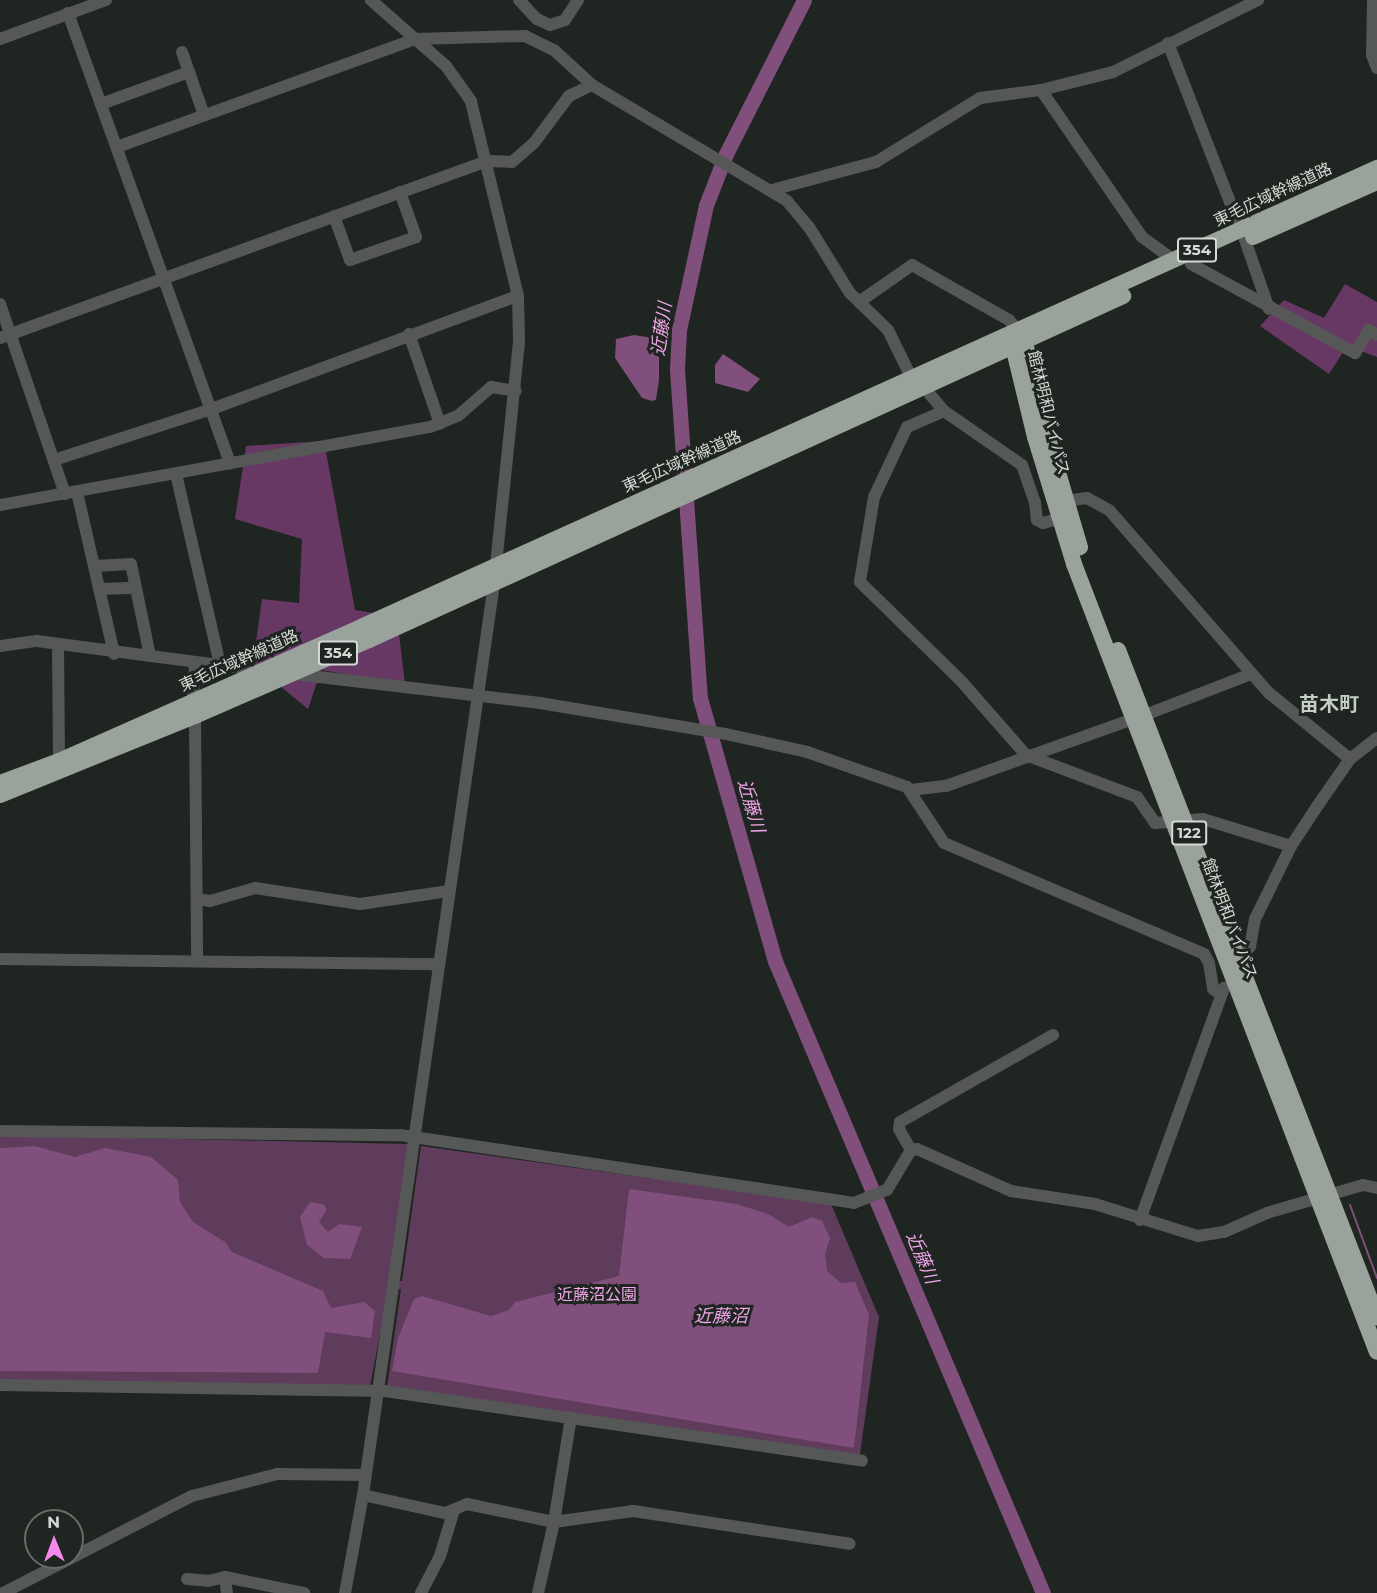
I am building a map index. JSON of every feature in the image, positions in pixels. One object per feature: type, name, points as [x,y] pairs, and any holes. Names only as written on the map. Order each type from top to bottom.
[{"type":"highway","name":"東毛広域幹線道路","points":[[0,783],[296,670],[494,584],[698,481],[917,382],[1191,264],[1243,235],[1377,168]]},
{"type":"highway","name":"東毛広域幹線道路","points":[[1018,339],[1174,260],[1377,182]]},
{"type":"highway","name":"館林明和バイパス","points":[[1018,339],[1065,501],[1234,982],[1323,1197],[1377,1317]]},
{"type":"highway","name":"館林明和バイパス","points":[[1018,339],[1058,519],[1139,717]]},
{"type":"highway","name":"東毛広域幹線道路","points":[[0,795],[194,709],[253,675],[496,566],[670,494]]},
{"type":"highway","name":"館林明和バイパス","points":[[1178,821],[1237,957],[1377,1352]]},
{"type":"street","points":[[0,39],[106,0]]},
{"type":"street","points":[[345,1593],[363,1495],[494,584],[516,391],[518,296],[487,161],[464,88],[446,66],[371,0]]},
{"type":"street","points":[[519,0],[537,19],[550,26],[565,20],[578,0]]},
{"type":"street","points":[[772,190],[876,162],[980,98],[1041,90],[1113,72],[1258,0]]},
{"type":"street","points":[[1373,0],[1372,56],[1377,68]]},
{"type":"street","points":[[68,13],[230,464]]},
{"type":"street","points":[[117,147],[415,39],[525,36],[554,50],[592,85],[772,190],[798,212],[859,303],[888,330],[917,382],[944,411],[1022,465],[1039,522],[1058,519]]},
{"type":"street","points":[[1168,43],[1243,235],[1269,309]]},
{"type":"street","points":[[182,52],[204,115]]},
{"type":"street","points":[[101,104],[189,72]]},
{"type":"street","points":[[5,336],[487,161],[502,164],[521,156],[560,104],[592,85]]},
{"type":"street","points":[[1041,90],[1142,237],[1174,260]]},
{"type":"street","points":[[334,216],[350,260],[416,237],[400,192]]},
{"type":"street","points":[[1191,264],[1269,309],[1357,354],[1369,330],[1377,335]]},
{"type":"street","points":[[859,303],[912,265],[1009,320],[1018,339]]},
{"type":"street","points":[[54,460],[209,410],[409,334],[518,296]]},
{"type":"street","points":[[0,304],[5,336],[54,460],[71,493],[94,566],[114,654]]},
{"type":"street","points":[[409,334],[440,424]]},
{"type":"street","points":[[0,505],[440,424],[459,414],[491,387],[516,391]]},
{"type":"street","points":[[944,411],[907,427],[874,497],[858,579],[962,682],[1026,755],[1137,796],[1151,821],[1203,819],[1291,846]]},
{"type":"street","points":[[176,474],[220,665]]},
{"type":"street","points":[[1065,501],[1087,498],[1110,511],[1251,674],[1350,759]]},
{"type":"street","points":[[94,566],[131,564],[150,656]]},
{"type":"street","points":[[99,589],[136,588]]},
{"type":"street","points":[[0,646],[37,641],[114,654],[150,656],[243,668],[253,675]]},
{"type":"street","points":[[58,644],[59,761]]},
{"type":"street","points":[[195,662],[197,961]]},
{"type":"street","points":[[296,670],[302,675],[478,697],[723,733],[807,752],[911,790],[938,789],[1251,674]]},
{"type":"street","points":[[1237,957],[1253,942],[1255,919],[1291,846],[1350,759],[1374,747]]},
{"type":"street","points":[[911,790],[944,843],[1204,954],[1209,963],[1213,988],[1219,993]]},
{"type":"street","points":[[197,899],[210,901],[255,888],[360,904],[449,891]]},
{"type":"street","points":[[0,959],[438,964]]},
{"type":"street","points":[[1140,1220],[1219,993],[1234,982]]},
{"type":"street","points":[[1053,1035],[900,1122],[899,1129],[911,1150],[942,1158],[1011,1191],[1082,1201],[1198,1236],[1224,1232],[1267,1213],[1363,1185],[1377,1188]]},
{"type":"street","points":[[0,1131],[293,1132],[413,1138],[857,1203],[884,1192],[911,1150]]},
{"type":"street","points":[[0,1385],[378,1390],[862,1461]]},
{"type":"street","points":[[538,1593],[554,1522],[571,1417]]},
{"type":"street","points":[[3,1593],[192,1496],[277,1474],[365,1475]]},
{"type":"street","points":[[363,1495],[445,1513],[467,1504],[554,1522],[633,1511],[850,1544]]},
{"type":"street","points":[[421,1593],[440,1556],[454,1510]]},
{"type":"street","points":[[225,1577],[227,1593]]},
{"type":"street","points":[[187,1579],[208,1581],[225,1577],[304,1593]]},
{"type":"green space","name":"近藤沼公園","points":[[0,1135],[408,1144],[390,1280],[402,1281],[421,1146],[831,1204],[879,1317],[860,1454],[856,1457],[387,1387],[401,1289],[389,1288],[370,1386],[0,1383]]},
{"type":"shaded area","points":[[1345,284],[1377,302],[1377,357],[1347,346],[1329,374],[1260,326],[1284,300],[1324,318]]},
{"type":"shaded area","points":[[324,441],[355,610],[397,617],[405,684],[321,670],[308,709],[253,664],[262,599],[299,603],[302,539],[235,519],[246,446]]},
{"type":"water","points":[[634,335],[659,339],[659,380],[656,400],[642,398],[615,358],[616,339]]},
{"type":"water","points":[[723,354],[760,379],[748,392],[715,383],[715,365]]},
{"type":"water","points":[[35,1146],[75,1157],[105,1148],[151,1157],[178,1180],[180,1202],[193,1222],[225,1242],[232,1252],[323,1291],[331,1308],[364,1302],[375,1311],[371,1338],[325,1332],[318,1373],[0,1371],[0,1148]]},
{"type":"water","name":"近藤沼","points":[[629,1189],[737,1204],[768,1214],[789,1227],[812,1217],[822,1221],[830,1238],[825,1254],[827,1271],[841,1283],[855,1282],[869,1315],[854,1448],[392,1371],[398,1338],[414,1299],[422,1296],[491,1316],[509,1310],[515,1302],[619,1276]]},
{"type":"water","points":[[310,1202],[323,1204],[327,1209],[319,1222],[328,1232],[339,1224],[362,1227],[350,1259],[324,1258],[307,1245],[300,1217]]},
{"type":"waterway","name":"近藤川","points":[[804,0],[726,154],[706,205],[679,330],[677,370],[700,698],[775,961],[1043,1593]]},
{"type":"waterway","points":[[1350,1205],[1377,1278]]},
{"type":"district","name":"苗木町","points":[[1329,704]]}]
